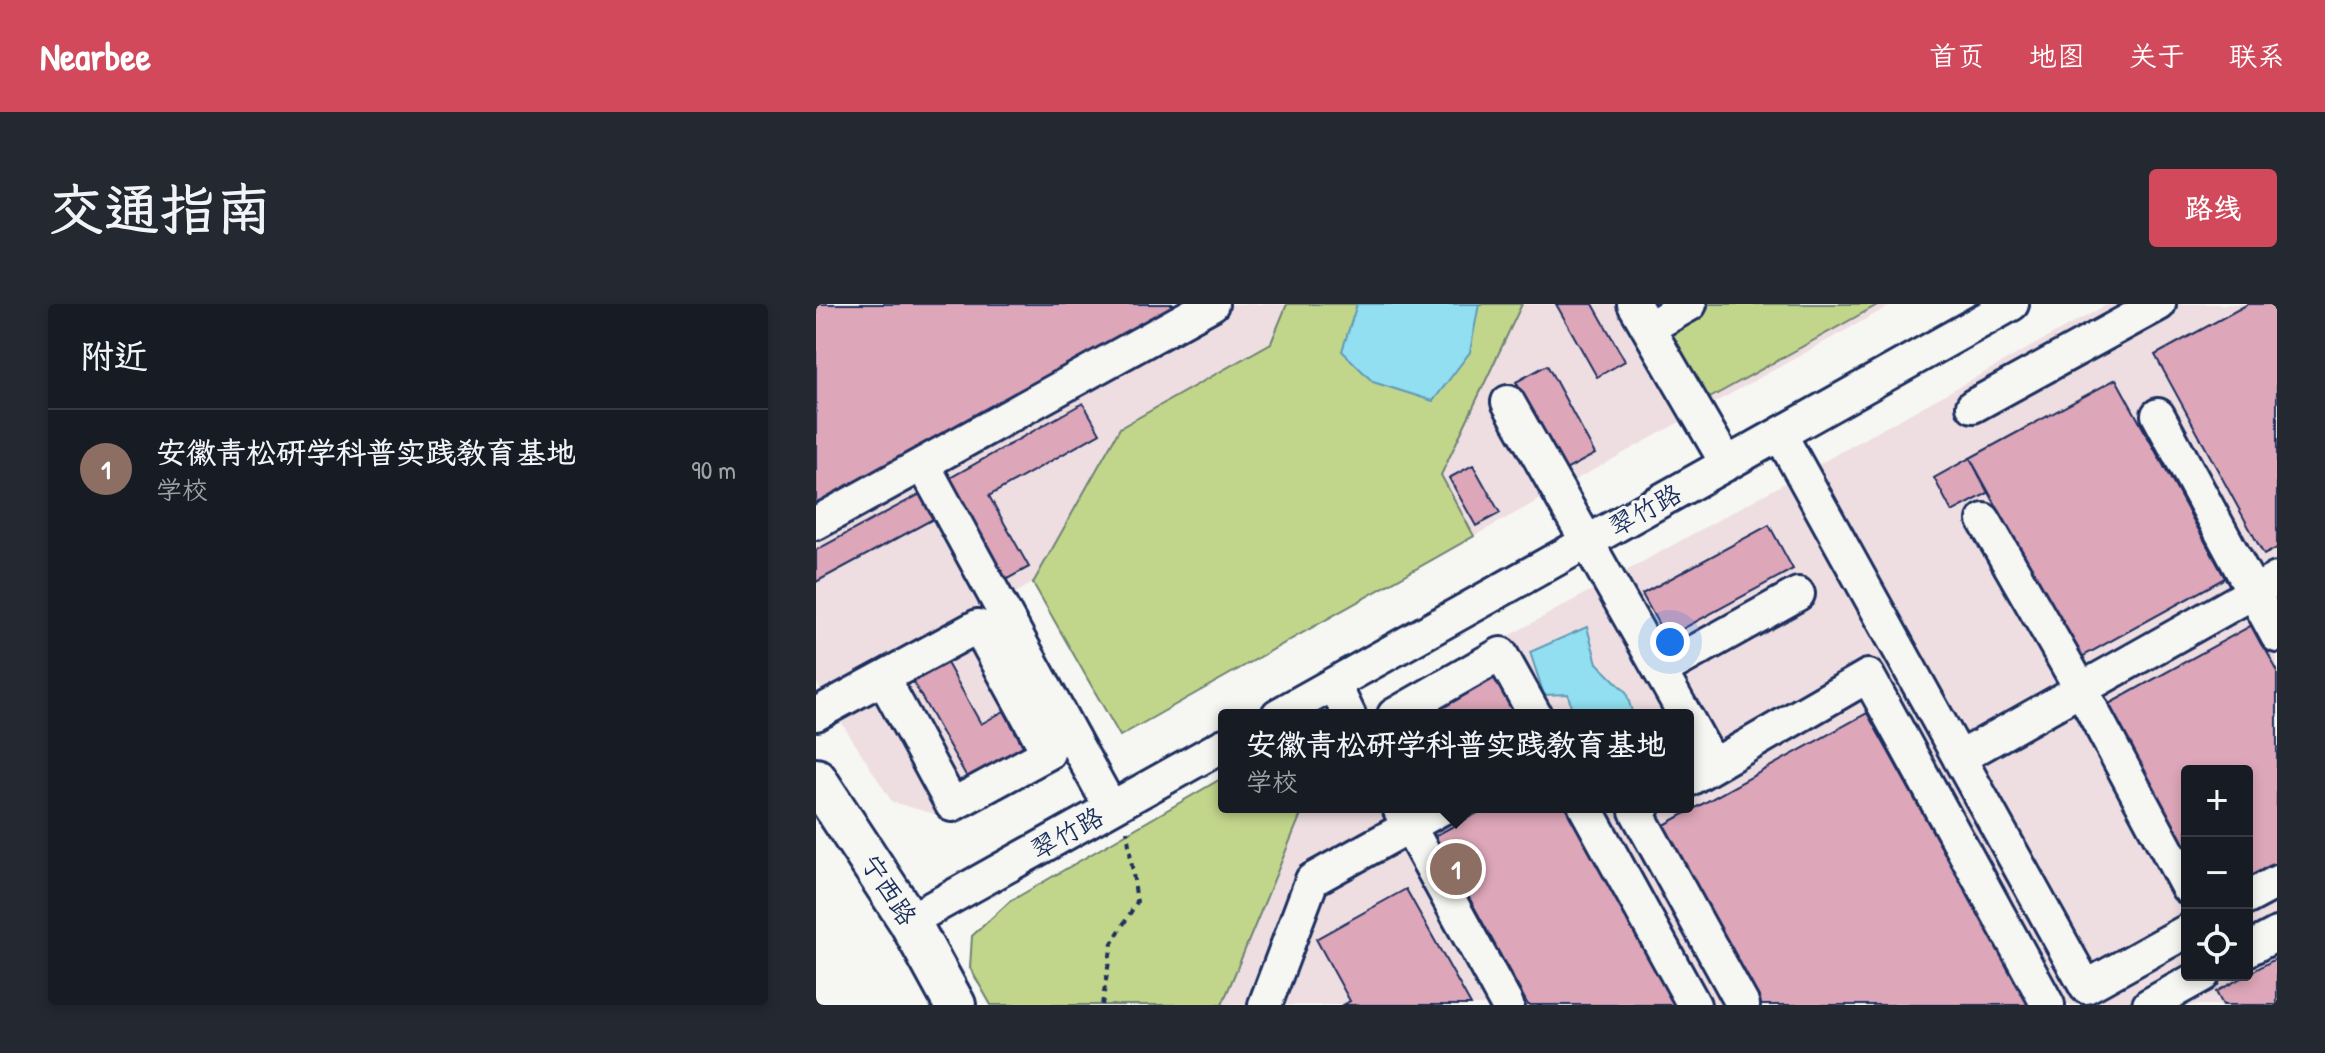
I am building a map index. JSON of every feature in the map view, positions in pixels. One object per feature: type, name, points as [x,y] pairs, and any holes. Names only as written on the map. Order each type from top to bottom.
[{"type":"main road","name":"宁西路","points":[[816,779],[909,921],[955,1005]]},
{"type":"street","points":[[816,523],[1212,304]]},
{"type":"street","points":[[1690,304],[1641,316],[1727,464]]},
{"type":"street","name":"翠竹路","points":[[1289,709],[2012,304]]},
{"type":"street","points":[[1973,406],[2159,304]]},
{"type":"street","points":[[1508,402],[1682,709]]},
{"type":"street","points":[[2158,415],[2265,585],[2277,636]]},
{"type":"street","points":[[1780,434],[2086,987],[2181,934]]},
{"type":"street","points":[[923,464],[1118,804]]},
{"type":"street","points":[[1984,520],[2081,689],[2181,876]]},
{"type":"street","points":[[1959,758],[2265,585]]},
{"type":"street","points":[[1660,671],[1798,594]]},
{"type":"street","points":[[816,714],[978,626],[1048,753],[952,805],[883,678]]},
{"type":"street","points":[[1405,709],[1501,654],[1532,709]]},
{"type":"street","points":[[1694,744],[1701,772],[1868,676],[2048,1005]]},
{"type":"street","points":[[1334,684],[1346,709]]},
{"type":"street","name":"翠竹路","points":[[909,921],[1218,748]]},
{"type":"street","points":[[1588,813],[1694,1005]]},
{"type":"street","points":[[1637,813],[1743,1005]]},
{"type":"street","points":[[1265,1005],[1312,880],[1404,817],[1507,1005]]},
{"type":"street","points":[[2253,895],[2277,882]]},
{"type":"street","points":[[2253,947],[2277,934]]},
{"type":"street","points":[[2149,1005],[2195,988]]},
{"type":"path","points":[[1102,1005],[1112,943],[1137,902],[1118,804]]},
{"type":"shaded area","points":[[816,304],[1287,304],[1272,343],[1120,428],[1033,583],[988,608],[1070,754],[956,820],[892,802],[816,682]]},
{"type":"shaded area","points":[[1522,304],[1893,304],[1474,536],[1441,475]]},
{"type":"shaded area","points":[[2108,304],[2277,304],[2277,1005],[1222,1005],[1302,813],[1694,813],[1694,709],[1377,709]]},
{"type":"green space","points":[[1287,304],[1522,304],[1441,475],[1474,536],[1120,736],[1033,583],[1120,428],[1271,343]]},
{"type":"green space","points":[[1708,304],[1879,304],[1708,399],[1668,327]]},
{"type":"green space","points":[[1218,780],[1218,813],[1302,813],[1222,1005],[991,1005],[970,968],[972,936],[1009,902]]},
{"type":"water","points":[[1357,304],[1479,304],[1470,352],[1433,401],[1373,382],[1342,351]]},
{"type":"water","points":[[1587,627],[1597,663],[1626,692],[1631,709],[1572,709],[1568,694],[1544,695],[1530,652]]},
{"type":"building","points":[[816,304],[1178,304],[816,504]]},
{"type":"building","points":[[1556,304],[1593,304],[1625,361],[1597,377]]},
{"type":"building","points":[[2248,304],[2277,304],[2277,548],[2264,555],[2155,355]]},
{"type":"building","points":[[1547,365],[1595,454],[1564,471],[1516,382]]},
{"type":"building","points":[[2116,379],[2225,578],[2080,658],[1970,458]]},
{"type":"building","points":[[1083,403],[1100,433],[989,496],[1029,567],[1000,583],[943,482]]},
{"type":"building","points":[[1970,458],[1988,493],[1952,512],[1934,478]]},
{"type":"building","points":[[1473,465],[1500,513],[1476,526],[1449,478]]},
{"type":"building","points":[[922,493],[935,518],[816,582],[816,550]]},
{"type":"building","points":[[1769,525],[1793,569],[1666,638],[1642,594]]},
{"type":"building","points":[[2252,625],[2277,670],[2277,871],[2253,884],[2253,765],[2181,765],[2181,840],[2107,705]]},
{"type":"building","points":[[947,663],[981,724],[1004,711],[1024,748],[968,779],[913,682]]},
{"type":"building","points":[[1495,665],[1520,709],[1416,709]]},
{"type":"building","points":[[1867,713],[2029,1005],[1755,1005],[1657,829],[1686,813],[1694,813],[1694,809]]},
{"type":"building","points":[[1477,813],[1577,813],[1683,1005],[1528,1005],[1435,836]]},
{"type":"building","points":[[1406,889],[1471,1005],[1343,1005],[1350,1001],[1316,939]]},
{"type":"building","points":[[2277,958],[2277,1005],[2223,1005],[2216,992],[2236,981],[2253,981],[2253,971]]},
{"type":"place","name":"安徽青松研学科普实践教育基地","points":[[1456,869]]}]
